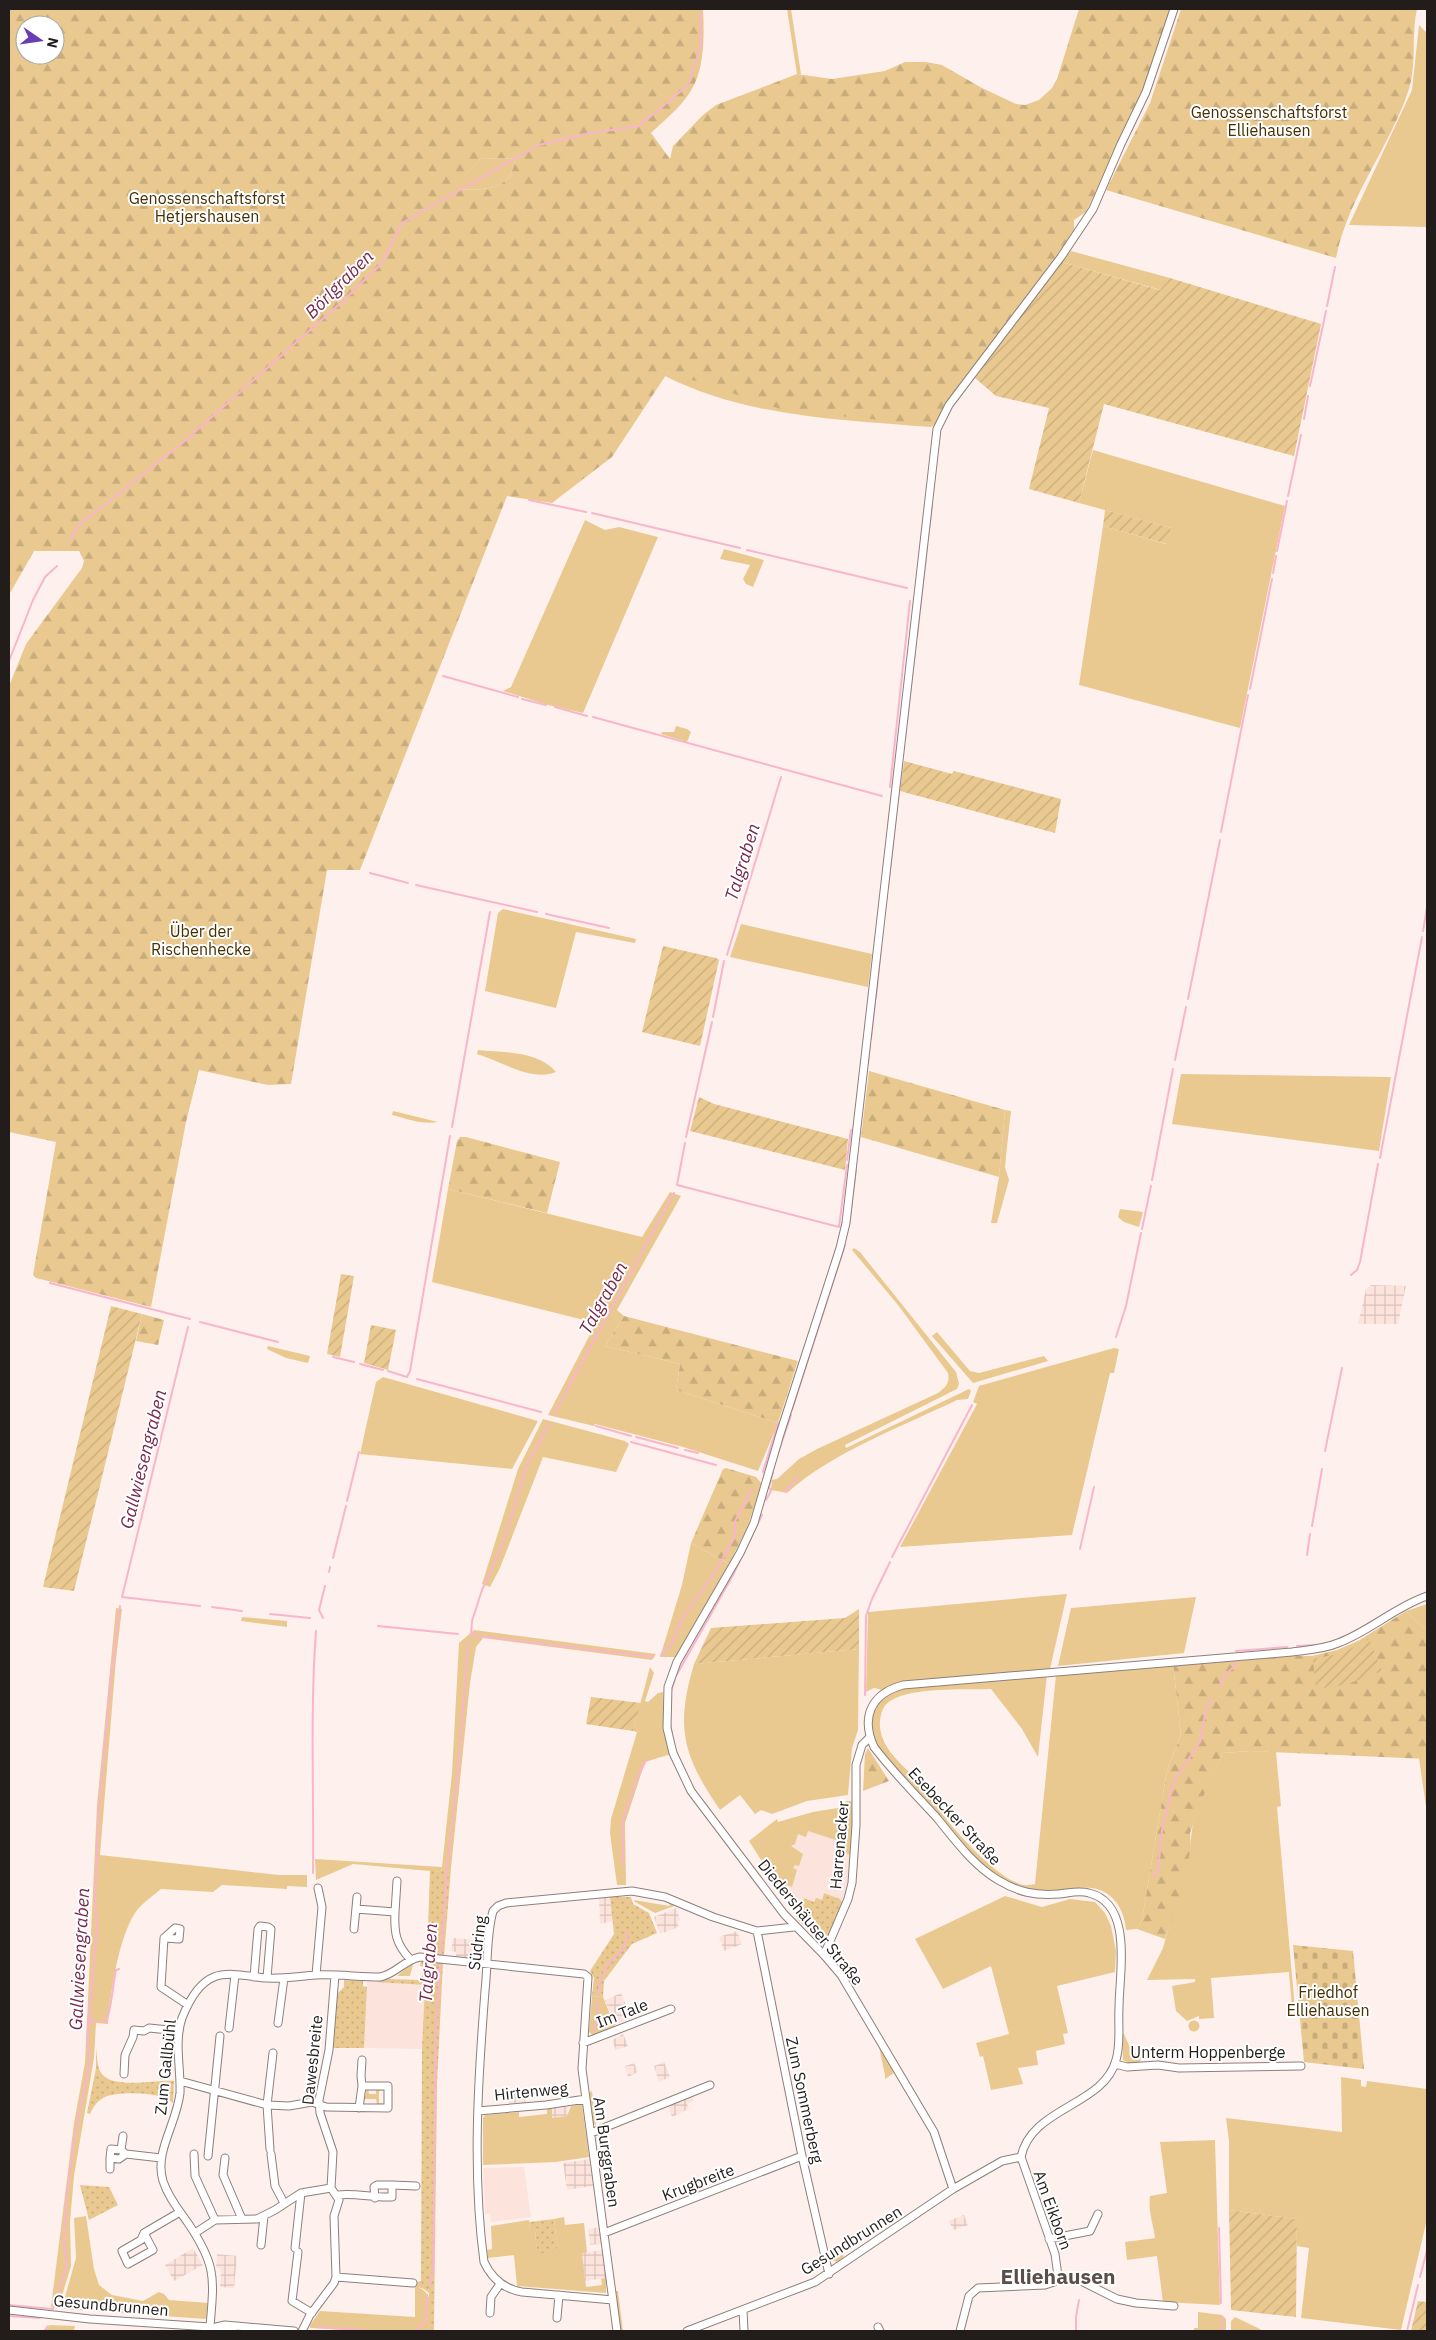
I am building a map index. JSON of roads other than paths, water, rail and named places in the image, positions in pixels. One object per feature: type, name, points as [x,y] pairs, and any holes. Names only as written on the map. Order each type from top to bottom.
[{"type":"street","name":"Diedershäuser Straße","points":[[953,2189],[934,2132],[848,1985],[824,1955],[794,1927],[691,1791],[671,1745],[667,1728],[668,1688],[677,1662],[740,1553],[754,1523],[844,1233],[937,429],[949,404],[1061,257],[1093,209],[1120,144],[1144,98],[1174,9]]},
{"type":"street","points":[[870,1737],[867,1724],[870,1710],[884,1693],[891,1688],[903,1685],[1330,1646],[1346,1640],[1399,1608],[1427,1596]]},
{"type":"street","name":"Harrenacker","points":[[824,1955],[845,1906],[852,1883],[858,1753],[862,1745],[870,1737]]},
{"type":"street","name":"Esebecker Straße","points":[[870,1737],[882,1758],[974,1861],[994,1877],[1030,1894],[1044,1895],[1084,1892],[1098,1896],[1108,1904],[1117,1923],[1122,1956],[1119,2035],[1115,2064]]},
{"type":"street","points":[[397,1881],[394,1929],[396,1942],[410,1959],[420,1957],[488,1963]]},
{"type":"street","points":[[316,1975],[322,1906],[318,1888]]},
{"type":"street","name":"Südring","points":[[500,2284],[487,2268],[482,2248],[478,2111],[493,1911],[498,1906],[506,1903],[618,1892],[649,1893],[665,1897],[757,1931],[794,1927]]},
{"type":"street","points":[[354,1928],[357,1897]]},
{"type":"street","points":[[356,1909],[395,1912]]},
{"type":"street","points":[[254,1977],[258,1929],[260,1926],[271,1929],[267,1978]]},
{"type":"street","name":"Zum Sommerberg","points":[[757,1931],[802,2156],[829,2274]]},
{"type":"street","points":[[164,1938],[161,1987],[188,2005]]},
{"type":"street","name":"Zum Gallbühl","points":[[210,2327],[212,2271],[206,2252],[166,2190],[162,2180],[161,2158],[178,2107],[180,2081],[179,2031],[188,2005],[195,1993],[208,1980],[214,1977],[235,1975],[284,1978],[335,1975],[380,1977],[390,1975],[410,1959]]},
{"type":"street","name":"Am Burggraben","points":[[488,1963],[588,1976],[582,2069],[617,2331]]},
{"type":"street","points":[[229,2028],[235,1975]]},
{"type":"street","name":"Dawesbreite","points":[[331,2188],[333,2152],[319,2105],[329,2050],[335,1975]]},
{"type":"street","points":[[278,2023],[284,1978]]},
{"type":"street","name":"Im Tale","points":[[583,2043],[671,2009]]},
{"type":"street","points":[[124,2074],[125,2054],[133,2037],[134,2030],[144,2031],[149,2028],[179,2031]]},
{"type":"street","points":[[208,2156],[220,2036]]},
{"type":"street","points":[[273,2053],[267,2105],[270,2152],[275,2186],[284,2203]]},
{"type":"street","points":[[359,2108],[362,2086],[362,2060]]},
{"type":"street","name":"Unterm Hoppenberge","points":[[1115,2064],[1127,2067],[1158,2065],[1179,2068],[1301,2066]]},
{"type":"street","name":"Am Eikborn","points":[[960,2331],[969,2296],[978,2288],[1044,2285],[1054,2282],[1058,2276],[1057,2262],[1021,2157],[1027,2143],[1040,2125],[1099,2086],[1110,2075],[1115,2064]]},
{"type":"street","points":[[180,2081],[267,2105],[289,2106],[312,2102],[319,2105],[388,2108],[388,2086],[362,2086]]},
{"type":"street","points":[[591,2133],[710,2086]]},
{"type":"street","name":"Hirtenweg","points":[[478,2111],[546,2105],[586,2099]]},
{"type":"street","points":[[110,2169],[110,2158],[119,2158],[124,2152],[123,2136]]},
{"type":"street","points":[[124,2152],[161,2158]]},
{"type":"street","points":[[194,2154],[195,2176],[215,2220]]},
{"type":"street","name":"Krugbreite","points":[[604,2233],[802,2156]]},
{"type":"street","name":"Gesundbrunnen","points":[[687,2331],[815,2282],[953,2189],[1004,2160],[1021,2157]]},
{"type":"street","points":[[225,2158],[223,2175],[242,2219]]},
{"type":"street","points":[[375,2198],[374,2187],[377,2185],[416,2186]]},
{"type":"street","points":[[338,2196],[392,2197],[392,2185]]},
{"type":"street","points":[[195,2233],[215,2220],[264,2216],[301,2193],[331,2188],[338,2196],[339,2206],[334,2216],[336,2277],[334,2283],[312,2313],[302,2331]]},
{"type":"street","points":[[301,2193],[292,2301],[312,2313]]},
{"type":"street","points":[[144,2233],[153,2250],[128,2264],[122,2251],[141,2240],[144,2233],[180,2212]]},
{"type":"street","points":[[1049,2239],[1090,2230],[1098,2214]]},
{"type":"street","points":[[261,2245],[264,2216]]},
{"type":"street","points":[[1058,2276],[1079,2280],[1117,2299],[1136,2303],[1174,2306]]},
{"type":"street","points":[[336,2277],[413,2283]]},
{"type":"street","points":[[490,2313],[491,2297],[500,2284],[516,2291],[613,2300]]},
{"type":"street","points":[[557,2318],[559,2295]]},
{"type":"street","name":"Gesundbrunnen","points":[[9,2310],[96,2320],[210,2327],[233,2331]]},
{"type":"street","points":[[743,2310],[744,2331]]},
{"type":"street","name":"Gesundbrunnen","points":[[210,2327],[225,2325],[294,2331]]},
{"type":"waterway","name":"Börlgraben","points":[[71,539],[77,528],[89,517],[179,446],[343,301],[382,263],[402,223],[539,145],[590,133],[639,126],[688,85],[701,45],[700,9]]},
{"type":"waterway","points":[[1131,131],[1150,90]]},
{"type":"waterway","points":[[1327,306],[1335,267]]},
{"type":"waterway","points":[[1310,386],[1326,311]]},
{"type":"waterway","points":[[1304,419],[1308,396]]},
{"type":"waterway","points":[[1288,496],[1301,435]]},
{"type":"waterway","points":[[529,500],[586,512]]},
{"type":"waterway","points":[[1277,551],[1287,501]]},
{"type":"waterway","points":[[928,538],[932,506]]},
{"type":"waterway","points":[[592,513],[740,548]]},
{"type":"waterway","points":[[917,637],[927,547]]},
{"type":"waterway","points":[[747,550],[907,588]]},
{"type":"waterway","points":[[1273,573],[1276,556]]},
{"type":"waterway","name":"Börlgraben","points":[[9,661],[33,600],[45,577],[57,566]]},
{"type":"waterway","points":[[1250,689],[1272,579]]},
{"type":"waterway","points":[[890,787],[910,601]]},
{"type":"waterway","points":[[907,722],[916,642]]},
{"type":"waterway","points":[[443,676],[518,697]]},
{"type":"waterway","points":[[1221,832],[1248,695]]},
{"type":"waterway","points":[[522,699],[546,705]]},
{"type":"waterway","points":[[555,707],[587,716]]},
{"type":"waterway","points":[[593,717],[882,796]]},
{"type":"waterway","points":[[905,740],[906,727]]},
{"type":"waterway","points":[[898,799],[902,762]]},
{"type":"waterway","name":"Talgraben","points":[[727,955],[781,777]]},
{"type":"waterway","points":[[888,888],[897,806]]},
{"type":"waterway","points":[[1188,999],[1220,840]]},
{"type":"waterway","points":[[370,873],[408,883]]},
{"type":"waterway","points":[[416,885],[537,912]]},
{"type":"waterway","points":[[1423,931],[1427,907]]},
{"type":"waterway","points":[[452,1127],[490,912]]},
{"type":"waterway","points":[[546,914],[609,928]]},
{"type":"waterway","points":[[1380,1158],[1422,937]]},
{"type":"waterway","points":[[876,998],[881,948]]},
{"type":"waterway","name":"Talgraben","points":[[713,1017],[724,961]]},
{"type":"waterway","points":[[871,1039],[875,1003]]},
{"type":"waterway","points":[[1175,1060],[1186,1007]]},
{"type":"waterway","name":"Talgraben","points":[[686,1137],[712,1022]]},
{"type":"waterway","points":[[868,1064],[870,1044]]},
{"type":"waterway","points":[[1152,1180],[1173,1069]]},
{"type":"waterway","points":[[847,1160],[851,1130]]},
{"type":"waterway","points":[[388,1371],[407,1377],[410,1371],[450,1136]]},
{"type":"waterway","points":[[685,1143],[677,1185],[839,1227],[847,1165]]},
{"type":"waterway","points":[[1351,1275],[1357,1270],[1360,1262],[1378,1164]]},
{"type":"waterway","points":[[849,1225],[856,1170]]},
{"type":"waterway","points":[[1142,1229],[1151,1186]]},
{"type":"waterway","name":"Talgraben","points":[[554,1414],[674,1193]]},
{"type":"waterway","points":[[1116,1337],[1126,1306],[1141,1233]]},
{"type":"waterway","points":[[792,1410],[845,1245]]},
{"type":"waterway","name":"Gallwiesengraben","points":[[50,1283],[190,1319]]},
{"type":"waterway","name":"Gallwiesengraben","points":[[200,1322],[278,1342]]},
{"type":"waterway","name":"Gallwiesengraben","points":[[188,1327],[122,1597],[200,1606]]},
{"type":"waterway","points":[[333,1357],[354,1362]]},
{"type":"waterway","points":[[360,1364],[383,1370]]},
{"type":"waterway","points":[[1325,1451],[1342,1368]]},
{"type":"waterway","points":[[417,1379],[541,1412]]},
{"type":"waterway","points":[[892,1557],[972,1405]]},
{"type":"waterway","points":[[775,1462],[791,1415]]},
{"type":"waterway","points":[[763,1472],[778,1423]]},
{"type":"waterway","name":"Talgraben","points":[[549,1424],[527,1465],[504,1541],[482,1590],[472,1621],[471,1635],[653,1657]]},
{"type":"waterway","points":[[596,1426],[631,1436]]},
{"type":"waterway","points":[[636,1437],[678,1448]]},
{"type":"waterway","points":[[631,1442],[716,1465]]},
{"type":"waterway","points":[[685,1450],[698,1453]]},
{"type":"waterway","points":[[347,1501],[359,1452]]},
{"type":"waterway","points":[[1312,1526],[1322,1469]]},
{"type":"waterway","points":[[766,1500],[771,1491],[769,1487],[773,1472]]},
{"type":"waterway","points":[[785,1491],[798,1477]]},
{"type":"waterway","points":[[1080,1549],[1094,1487]]},
{"type":"waterway","points":[[661,1655],[672,1643],[683,1617],[717,1569],[735,1535],[735,1521],[752,1489]]},
{"type":"waterway","points":[[333,1558],[346,1506]]},
{"type":"waterway","points":[[676,1676],[733,1575],[762,1515]]},
{"type":"waterway","points":[[1307,1555],[1310,1534]]},
{"type":"waterway","points":[[865,1695],[866,1616],[890,1562]]},
{"type":"waterway","points":[[329,1572],[330,1567]]},
{"type":"waterway","points":[[323,1618],[319,1610],[325,1586]]},
{"type":"waterway","name":"Gallwiesengraben","points":[[9,2305],[53,2309],[67,2265],[64,2242],[66,2201],[75,2134],[90,2061],[87,2038],[97,1929],[95,1898],[99,1809],[111,1676],[120,1606]]},
{"type":"waterway","points":[[212,1607],[242,1611]]},
{"type":"waterway","points":[[270,1614],[310,1618]]},
{"type":"waterway","points":[[378,1626],[458,1634]]},
{"type":"waterway","points":[[313,1873],[313,1721],[316,1631]]},
{"type":"waterway","name":"Talgraben","points":[[430,2285],[433,2271],[436,2026],[447,1868],[458,1773],[468,1643]]},
{"type":"waterway","points":[[1297,1646],[1314,1645]]},
{"type":"waterway","points":[[1236,1651],[1287,1647]]},
{"type":"waterway","points":[[1220,1687],[1224,1677],[1236,1666],[1237,1661]]},
{"type":"waterway","points":[[671,1691],[675,1679]]},
{"type":"waterway","points":[[1153,1876],[1158,1870],[1162,1830],[1174,1781],[1200,1742],[1206,1710],[1212,1699]]},
{"type":"waterway","points":[[670,1723],[672,1733]]},
{"type":"waterway","points":[[623,1864],[622,1823],[636,1781],[646,1760]]},
{"type":"waterway","points":[[691,1796],[771,1903]]},
{"type":"waterway","points":[[598,1995],[604,1972],[624,1947],[627,1932]]},
{"type":"waterway","points":[[100,2021],[106,2021],[108,2017],[116,1970],[119,1969]]},
{"type":"waterway","points":[[594,2030],[598,2014],[597,2001]]},
{"type":"waterway","name":"Gallwiesengraben","points":[[90,2024],[92,2020],[95,2020]]},
{"type":"waterway","points":[[1219,2228],[1221,2303]]},
{"type":"waterway","points":[[1420,2277],[1427,2250]]},
{"type":"waterway","points":[[1407,2331],[1418,2285]]},
{"type":"waterway","name":"Talgraben","points":[[416,2331],[426,2321],[427,2295]]},
{"type":"waterway","points":[[1076,2331],[1079,2300]]},
{"type":"waterway","points":[[9,2316],[40,2318]]},
{"type":"waterway","points":[[1222,2317],[1222,2331]]},
{"type":"waterway","name":"Gallwiesengraben","points":[[44,2331],[48,2326]]},
{"type":"waterway","name":"Talgraben","points":[[319,2327],[373,2331]]},
{"type":"district","name":"Elliehausen","points":[[1058,2276]]},
{"type":"park label","name":"Genossenschaftsforst Elliehausen","points":[[1269,121]]},
{"type":"park label","name":"Genossenschaftsforst Hetjershausen","points":[[207,207]]},
{"type":"park label","name":"Über der Rischenhecke","points":[[201,940]]},
{"type":"park label","name":"Friedhof Elliehausen","points":[[1328,2001]]}]
